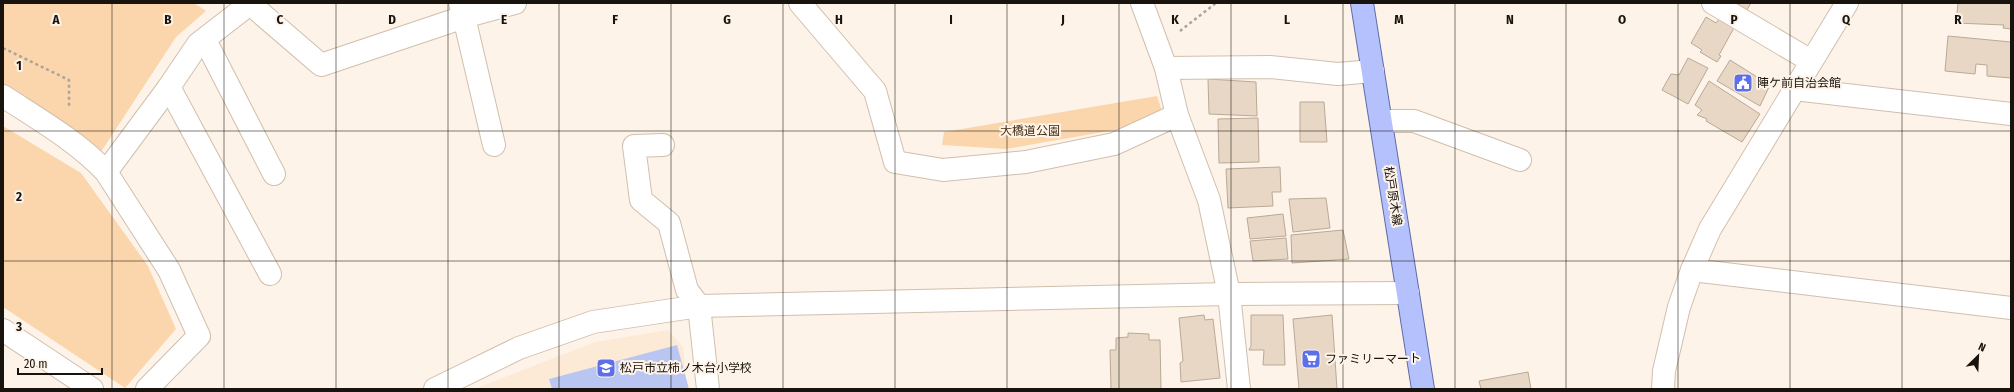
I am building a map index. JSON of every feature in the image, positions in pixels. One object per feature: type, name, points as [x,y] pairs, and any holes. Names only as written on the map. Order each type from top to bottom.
[{"type":"main road","name":"松戸原木線","points":[[1362,3],[1423,389]]},
{"type":"street","points":[[106,172],[169,87],[198,44],[250,3],[321,65],[462,10],[515,3]]},
{"type":"street","points":[[800,3],[875,91],[895,162],[943,170],[1026,162],[1114,144],[1177,115]]},
{"type":"street","points":[[1142,3],[1166,68],[1177,115],[1209,200],[1229,294],[1240,389]]},
{"type":"street","points":[[1713,3],[1812,61]]},
{"type":"street","points":[[1663,389],[1664,371],[1679,307],[1692,270],[1710,229],[1847,3]]},
{"type":"street","points":[[462,10],[494,145]]},
{"type":"street","points":[[205,40],[274,174]]},
{"type":"street","points":[[1166,68],[1270,67],[1338,74],[1373,71]]},
{"type":"street","points":[[169,87],[270,274]]},
{"type":"street","points":[[1794,89],[2011,114]]},
{"type":"street","points":[[3,96],[59,133],[95,161],[106,172],[169,270],[200,336],[147,389]]},
{"type":"street","points":[[1381,121],[1414,121],[1520,160]]},
{"type":"street","points":[[663,145],[634,146],[641,200],[669,223],[687,290],[700,306],[708,389]]},
{"type":"street","points":[[1692,270],[2011,308]]},
{"type":"street","points":[[435,389],[519,348],[593,322],[700,306],[1229,294],[1408,293]]},
{"type":"street","points":[[3,330],[92,389]]},
{"type":"path","points":[[1158,46],[1216,3]]},
{"type":"path","points":[[3,48],[69,80],[69,110]]},
{"type":"shaded area","name":"松戸市立柿ノ木台小学校","points":[[668,330],[683,347],[687,389],[474,389],[595,342]]},
{"type":"green space","points":[[3,3],[194,3],[206,11],[176,37],[95,161],[3,88]]},
{"type":"green space","name":"大橋道公園","points":[[1157,96],[1162,111],[1126,128],[1006,149],[942,145],[944,132]]},
{"type":"green space","points":[[3,126],[81,173],[148,266],[176,329],[125,388],[3,307]]},
{"type":"water","points":[[677,345],[689,389],[552,389],[549,379]]},
{"type":"building","points":[[1724,3],[1751,3],[1745,13]]},
{"type":"building","points":[[1958,3],[2011,3],[2011,29],[2003,28],[2004,25],[1956,23]]},
{"type":"building","points":[[1706,17],[1716,23],[1720,18],[1735,26],[1719,55],[1721,56],[1717,62],[1700,52],[1702,50],[1691,43]]},
{"type":"building","points":[[1948,36],[2011,42],[2011,78],[1987,76],[1987,65],[1976,64],[1975,74],[1945,71]]},
{"type":"building","points":[[1688,58],[1708,68],[1688,104],[1662,90],[1671,74],[1679,75]]},
{"type":"building","points":[[1730,60],[1770,85],[1760,106],[1717,81]]},
{"type":"building","points":[[1208,79],[1256,82],[1257,116],[1209,114]]},
{"type":"building","points":[[1709,81],[1760,114],[1742,142],[1706,121],[1707,119],[1697,115],[1702,110],[1695,105]]},
{"type":"building","points":[[1300,102],[1324,102],[1327,142],[1300,142]]},
{"type":"building","points":[[1258,118],[1259,162],[1219,163],[1218,119]]},
{"type":"building","points":[[1280,167],[1281,192],[1272,192],[1273,206],[1228,208],[1226,169]]},
{"type":"building","points":[[1326,198],[1330,228],[1293,232],[1289,199]]},
{"type":"building","points":[[1283,214],[1286,236],[1250,239],[1247,218]]},
{"type":"building","points":[[1343,230],[1349,259],[1292,263],[1291,235]]},
{"type":"building","points":[[1286,238],[1288,259],[1253,261],[1250,241]]},
{"type":"building","points":[[1204,315],[1205,320],[1213,319],[1220,378],[1181,382],[1180,363],[1183,361],[1179,318]]},
{"type":"building","points":[[1251,315],[1283,315],[1285,365],[1263,365],[1264,350],[1249,350],[1251,346]]},
{"type":"building","points":[[1332,315],[1337,389],[1299,389],[1293,319]]},
{"type":"building","points":[[1128,333],[1149,334],[1149,340],[1160,340],[1161,389],[1111,389],[1110,350],[1116,350],[1116,338],[1128,337]]},
{"type":"building","points":[[1528,372],[1531,389],[1481,389],[1479,381]]},
{"type":"place","name":"陣ケ前自治会館","points":[[1743,83]]},
{"type":"place","name":"ファミリーマート","points":[[1311,359]]},
{"type":"place","name":"松戸市立柿ノ木台小学校","points":[[606,368]]}]
